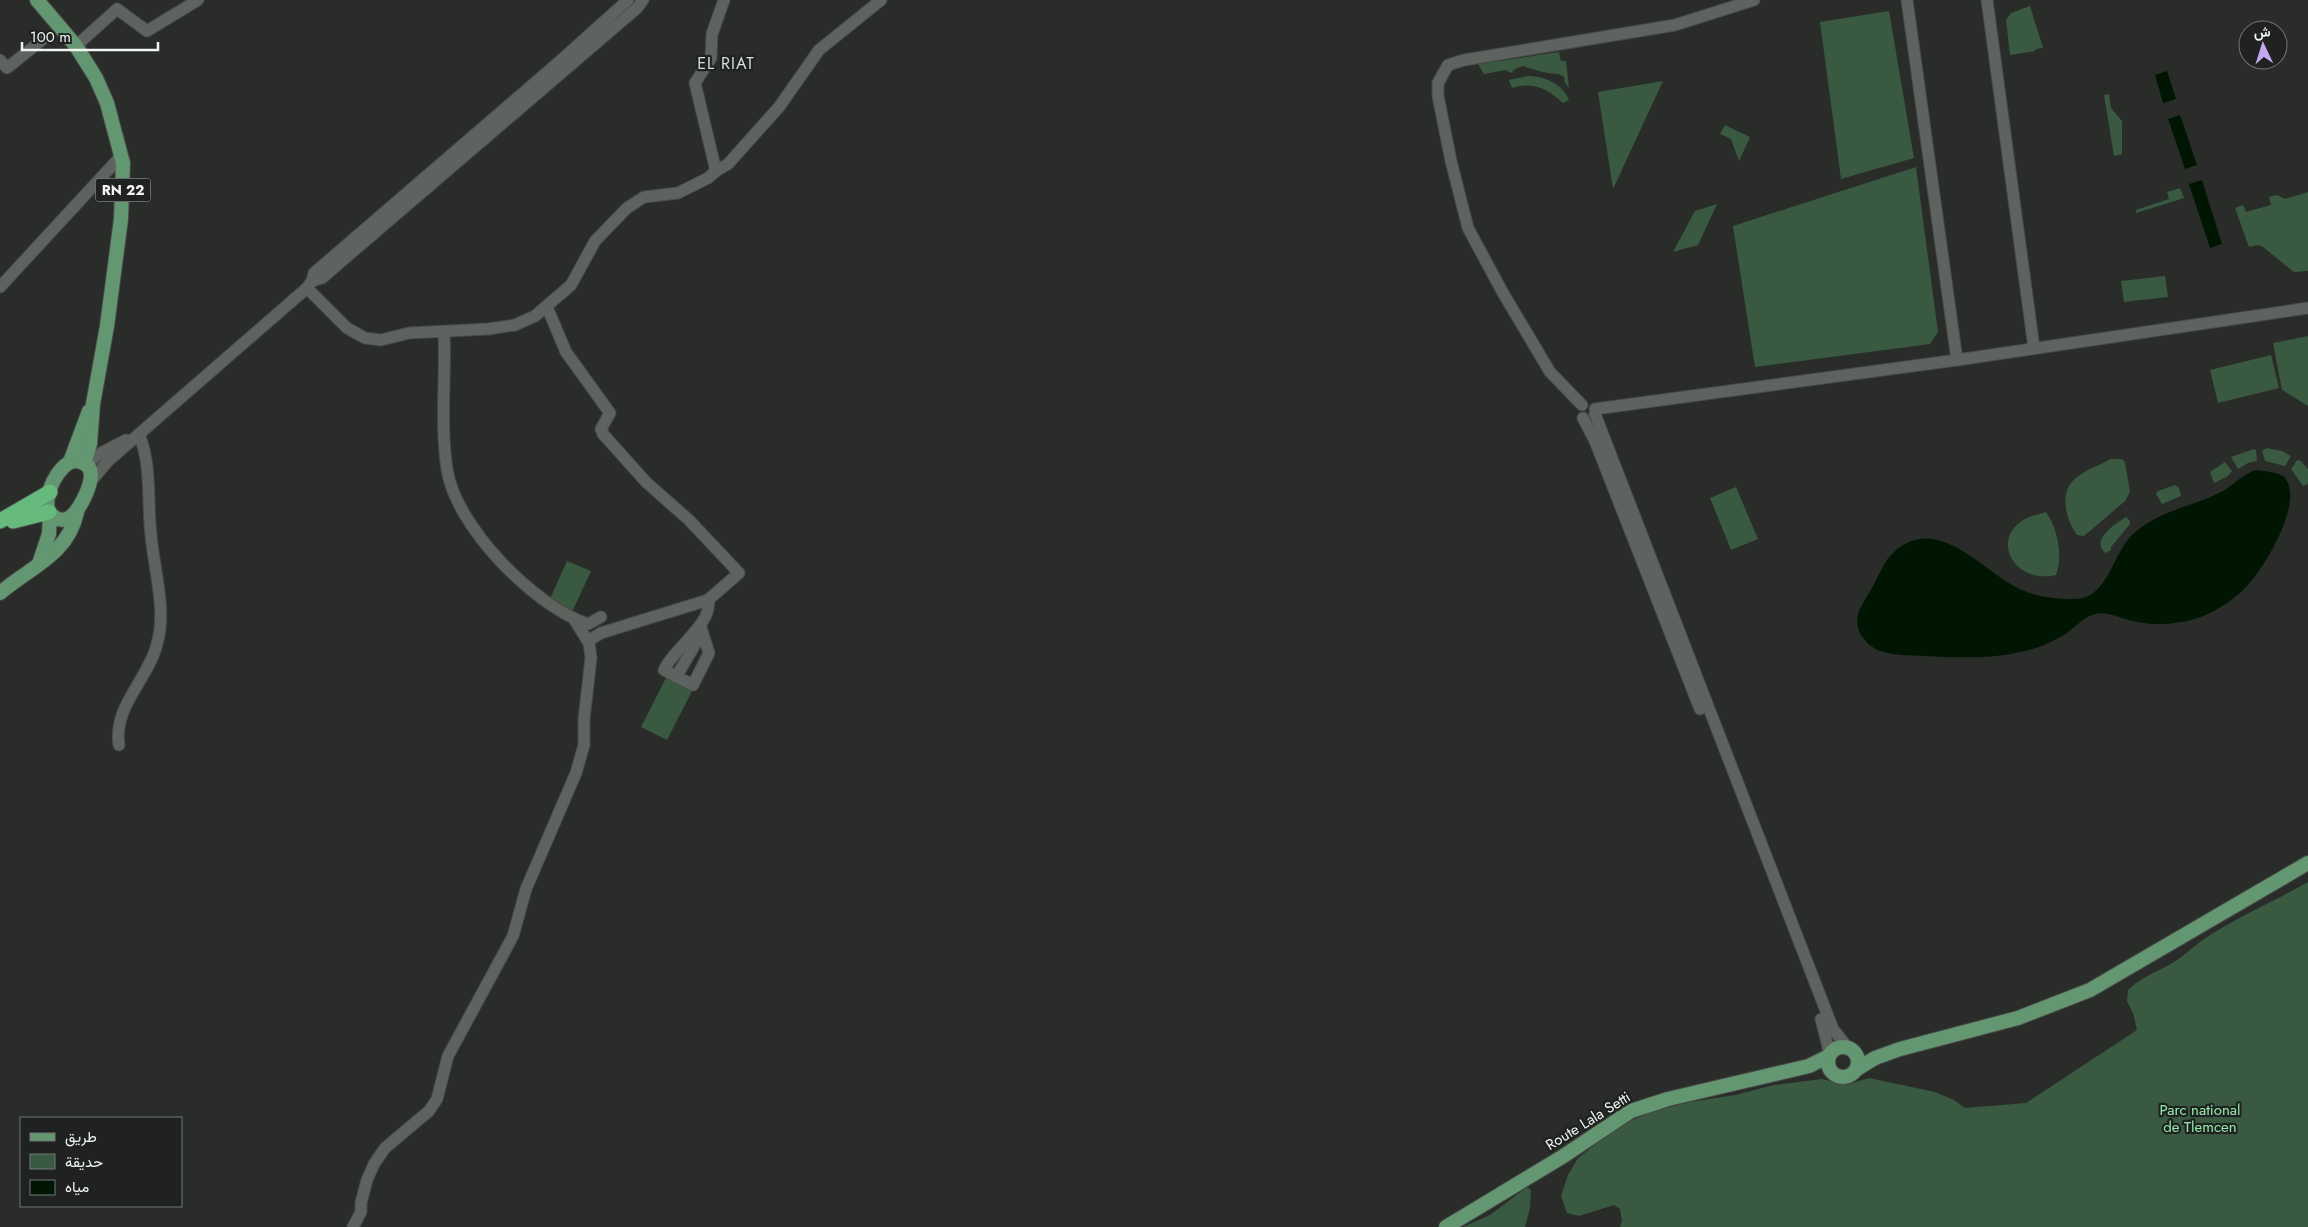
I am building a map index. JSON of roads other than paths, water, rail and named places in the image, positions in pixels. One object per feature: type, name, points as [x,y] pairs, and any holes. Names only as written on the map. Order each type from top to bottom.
[{"type":"highway","points":[[0,521],[50,492]]},
{"type":"highway","points":[[0,526],[21,518],[50,512]]},
{"type":"main road","name":"RN 22","points":[[37,0],[76,46],[96,78],[107,103],[122,156],[123,188],[121,219],[107,326],[93,404],[83,423],[80,463]]},
{"type":"main road","points":[[0,593],[37,567],[62,545],[72,530],[77,512],[92,480],[91,472],[80,463],[63,466],[50,492],[46,503],[50,512],[47,544],[37,567]]},
{"type":"main road","points":[[50,512],[64,519],[77,512]]},
{"type":"main road","points":[[1762,1078],[1815,1064],[1830,1056],[1837,1049],[1868,1051],[1939,1037],[2018,1018],[2090,990],[2308,864]]},
{"type":"main road","points":[[1762,1078],[1810,1072],[1847,1076],[1881,1056],[1939,1037]]},
{"type":"main road","points":[[1850,1049],[1858,1059],[1856,1069]]},
{"type":"main road","points":[[1830,1056],[1828,1065],[1834,1074]]},
{"type":"main road","name":"Route Lala Setti","points":[[1446,1227],[1562,1157],[1630,1111],[1668,1099],[1762,1078]]},
{"type":"street","points":[[76,46],[117,9],[147,31],[198,0]]},
{"type":"street","points":[[310,284],[314,273],[320,267],[559,62],[628,0]]},
{"type":"street","points":[[92,480],[108,461],[310,284],[322,278],[644,0]]},
{"type":"street","points":[[716,171],[695,82],[711,58],[712,34],[724,0]]},
{"type":"street","points":[[310,284],[347,328],[365,338],[381,340],[409,333],[444,332],[515,325],[535,316],[571,285],[595,241],[628,208],[644,197],[678,193],[708,178],[728,164],[779,107],[819,50],[881,0]]},
{"type":"street","points":[[1582,405],[1550,372],[1498,285],[1468,228],[1451,161],[1438,83],[1448,66],[1464,60],[1675,25],[1754,0]]},
{"type":"street","points":[[1907,0],[1957,360]]},
{"type":"street","points":[[1988,0],[2034,348]]},
{"type":"street","points":[[0,60],[7,68],[42,40]]},
{"type":"street","points":[[0,287],[122,156]]},
{"type":"street","points":[[547,307],[566,352],[610,412],[601,429],[603,434],[646,482],[683,514],[739,573],[708,600],[601,633],[588,641]]},
{"type":"street","points":[[1583,418],[1590,419],[1595,412],[2308,308]]},
{"type":"street","points":[[444,332],[447,470],[458,498],[476,531],[495,555],[532,592],[574,619],[588,624],[601,617]]},
{"type":"street","points":[[1582,405],[1589,404],[1595,412],[1832,1028],[1850,1049]]},
{"type":"street","points":[[1582,405],[1580,412],[1595,442],[1824,1026],[1830,1056]]},
{"type":"street","points":[[80,463],[139,434]]},
{"type":"street","points":[[119,745],[120,718],[152,661],[158,643],[161,623],[150,535],[147,462],[139,434]]},
{"type":"street","points":[[703,634],[709,653],[693,685],[681,680],[703,634],[708,611],[708,600]]},
{"type":"street","points":[[353,1227],[361,1212],[361,1203],[367,1180],[374,1164],[385,1148],[429,1111],[437,1099],[448,1056],[513,936],[526,890],[576,773],[584,745],[584,719],[591,658],[588,641],[574,619]]},
{"type":"water","points":[[2167,71],[2176,99],[2163,103],[2155,75]]},
{"type":"water","points":[[2180,115],[2197,165],[2185,169],[2168,119]]},
{"type":"water","points":[[2202,180],[2222,244],[2210,248],[2189,184]]},
{"type":"water","points":[[2256,470],[2283,476],[2289,487],[2290,501],[2286,518],[2270,554],[2250,583],[2221,607],[2208,614],[2171,624],[2152,624],[2100,613],[2086,618],[2062,636],[2044,645],[1999,656],[1984,657],[1891,654],[1874,648],[1860,633],[1857,621],[1862,605],[1888,558],[1907,543],[1923,539],[1939,540],[1954,546],[2012,585],[2027,592],[2060,599],[2087,597],[2102,583],[2124,544],[2141,528],[2162,515],[2219,493],[2246,474]]},
{"type":"district","name":"EL RIAT","points":[[726,63]]},
{"type":"park label","name":"Parc national de Tlemcen","points":[[2200,1118]]}]
